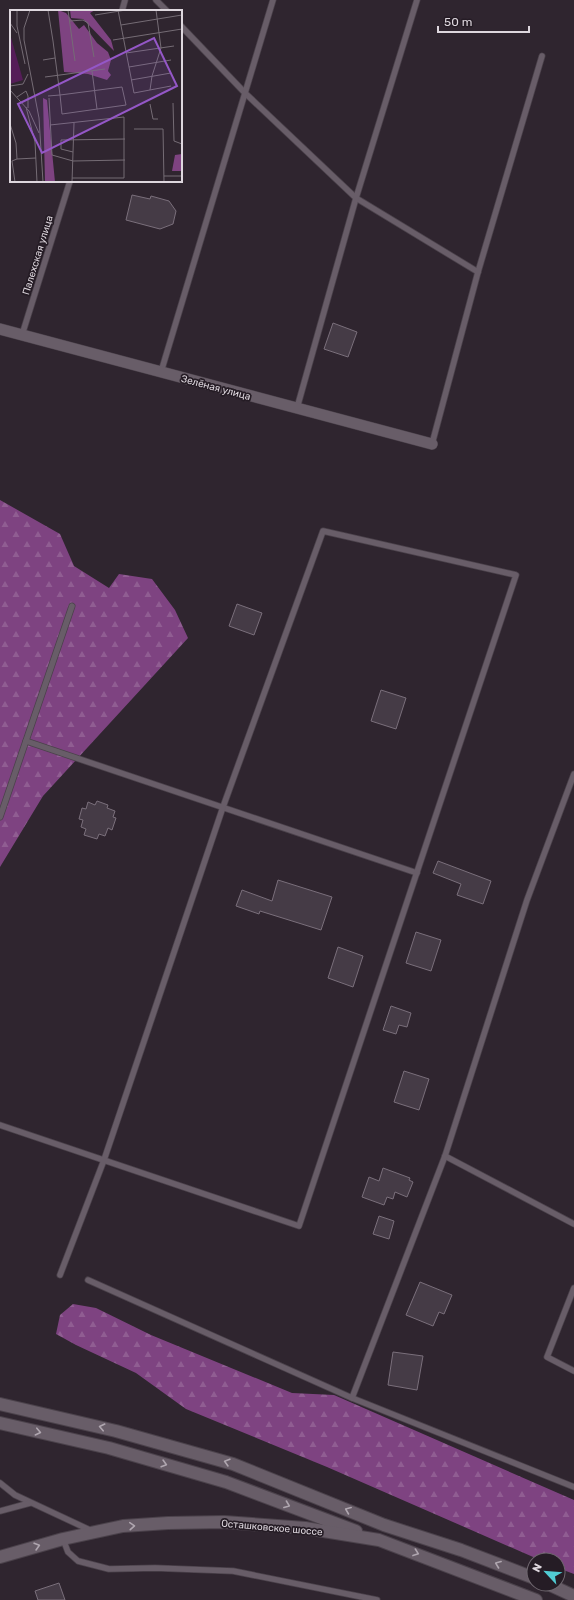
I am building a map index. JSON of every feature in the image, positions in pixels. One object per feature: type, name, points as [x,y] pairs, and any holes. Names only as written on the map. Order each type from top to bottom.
[{"type":"main road","points":[[0,1404],[116,1431],[233,1464],[384,1525],[461,1550],[526,1575]]},
{"type":"main road","points":[[0,1423],[109,1448],[226,1482],[379,1540]]},
{"type":"main road","name":"Осташковское шоссе","points":[[0,1557],[63,1539],[123,1526],[168,1523],[224,1522],[305,1528],[379,1540],[536,1600]]},
{"type":"street","name":"Зелёная улица","points":[[0,329],[432,444]]},
{"type":"lane","points":[[122,10],[125,0]]},
{"type":"lane","points":[[156,0],[166,10]]},
{"type":"lane","points":[[161,372],[273,0]]},
{"type":"lane","points":[[297,408],[356,198],[417,0]]},
{"type":"lane","points":[[182,27],[245,93],[356,198],[478,272]]},
{"type":"lane","points":[[432,444],[478,272],[542,56]]},
{"type":"lane","name":"Палехская улица","points":[[22,335],[70,182]]},
{"type":"lane","points":[[0,1125],[104,1160],[299,1226],[516,575],[323,531],[223,808],[104,1160],[60,1275]]},
{"type":"lane","points":[[0,817],[72,606]]},
{"type":"lane","points":[[26,741],[417,873]]},
{"type":"lane","points":[[352,1398],[444,1156],[527,900],[574,774]]},
{"type":"lane","points":[[444,1156],[574,1224]]},
{"type":"lane","points":[[88,1280],[352,1398],[574,1487]]},
{"type":"lane","points":[[574,1288],[547,1357],[574,1371]]},
{"type":"lane","points":[[0,1483],[15,1495],[30,1503],[93,1532]]},
{"type":"lane","points":[[0,1511],[30,1503]]},
{"type":"lane","points":[[63,1539],[68,1552],[78,1561],[109,1569],[156,1568],[233,1571],[377,1600]]},
{"type":"green space","points":[[0,500],[60,534],[74,566],[109,588],[119,574],[152,579],[175,610],[188,638],[43,796],[0,867]]},
{"type":"green space","points":[[73,1304],[96,1308],[151,1335],[292,1393],[334,1395],[574,1500],[574,1574],[566,1571],[566,1552],[526,1552],[526,1554],[327,1467],[186,1409],[136,1373],[56,1334],[60,1315]]},
{"type":"building","points":[[132,195],[150,199],[151,196],[169,201],[176,211],[173,224],[160,229],[126,220]]},
{"type":"building","points":[[333,323],[357,332],[348,357],[324,349]]},
{"type":"building","points":[[237,604],[262,613],[254,635],[229,626]]},
{"type":"building","points":[[381,690],[406,698],[396,729],[371,721]]},
{"type":"building","points":[[97,801],[108,805],[107,808],[115,811],[113,817],[116,818],[112,830],[108,828],[105,836],[99,834],[97,839],[84,835],[86,829],[81,827],[83,820],[79,819],[82,808],[86,809],[88,802],[95,805]]},
{"type":"building","points":[[438,861],[491,881],[483,904],[457,895],[461,884],[433,873]]},
{"type":"building","points":[[278,880],[332,897],[321,930],[260,911],[259,914],[236,906],[242,890],[272,901]]},
{"type":"building","points":[[416,932],[441,940],[431,971],[406,963]]},
{"type":"building","points":[[338,947],[363,956],[353,987],[328,978]]},
{"type":"building","points":[[391,1006],[411,1013],[407,1027],[399,1025],[396,1034],[383,1030]]},
{"type":"building","points":[[404,1071],[429,1079],[419,1110],[394,1102]]},
{"type":"building","points":[[383,1168],[410,1178],[409,1180],[413,1182],[407,1197],[395,1192],[393,1199],[387,1197],[384,1205],[362,1197],[369,1177],[379,1181]]},
{"type":"building","points":[[379,1216],[394,1221],[389,1239],[373,1234]]},
{"type":"building","points":[[420,1282],[452,1295],[444,1314],[439,1312],[433,1326],[406,1315]]},
{"type":"building","points":[[393,1352],[423,1356],[417,1390],[388,1385]]},
{"type":"building","points":[[59,1583],[65,1600],[38,1600],[35,1591]]}]
